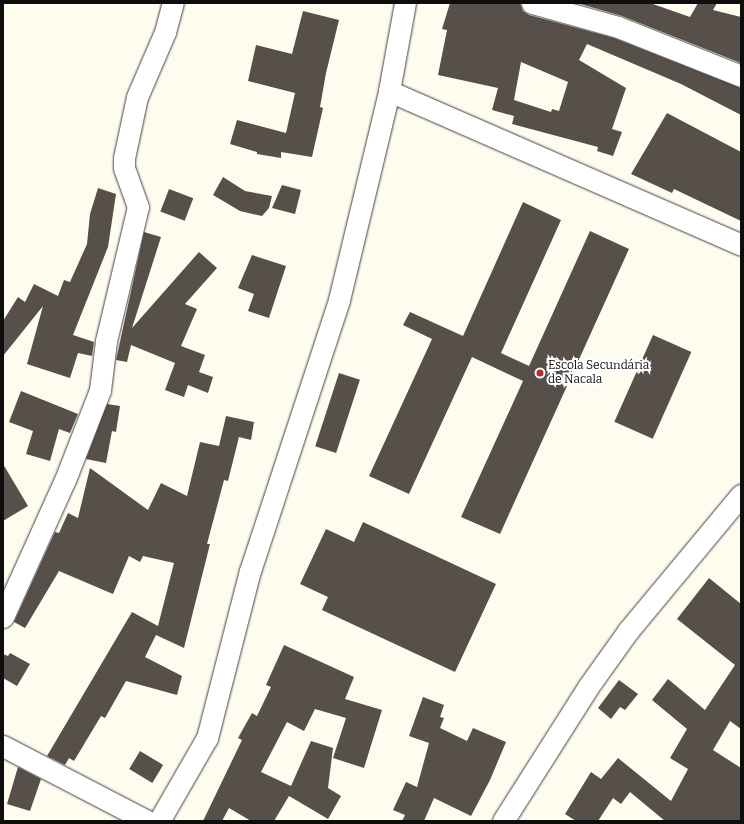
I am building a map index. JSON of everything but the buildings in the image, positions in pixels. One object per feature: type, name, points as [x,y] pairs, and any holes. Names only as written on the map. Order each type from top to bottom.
[{"type":"street","points":[[3,617],[65,480],[100,390],[106,341],[138,207],[124,168],[124,158],[137,97],[165,32],[172,3]]},
{"type":"street","points":[[159,821],[207,738],[250,571],[339,300],[389,91],[405,3]]},
{"type":"street","points":[[532,3],[618,27],[741,76]]},
{"type":"street","points":[[389,91],[741,245]]},
{"type":"street","points":[[504,821],[588,687],[628,631],[741,494]]},
{"type":"street","points":[[3,746],[147,821]]},
{"type":"place","name":"Escola Secundária de Nacala","points":[[540,373]]}]
